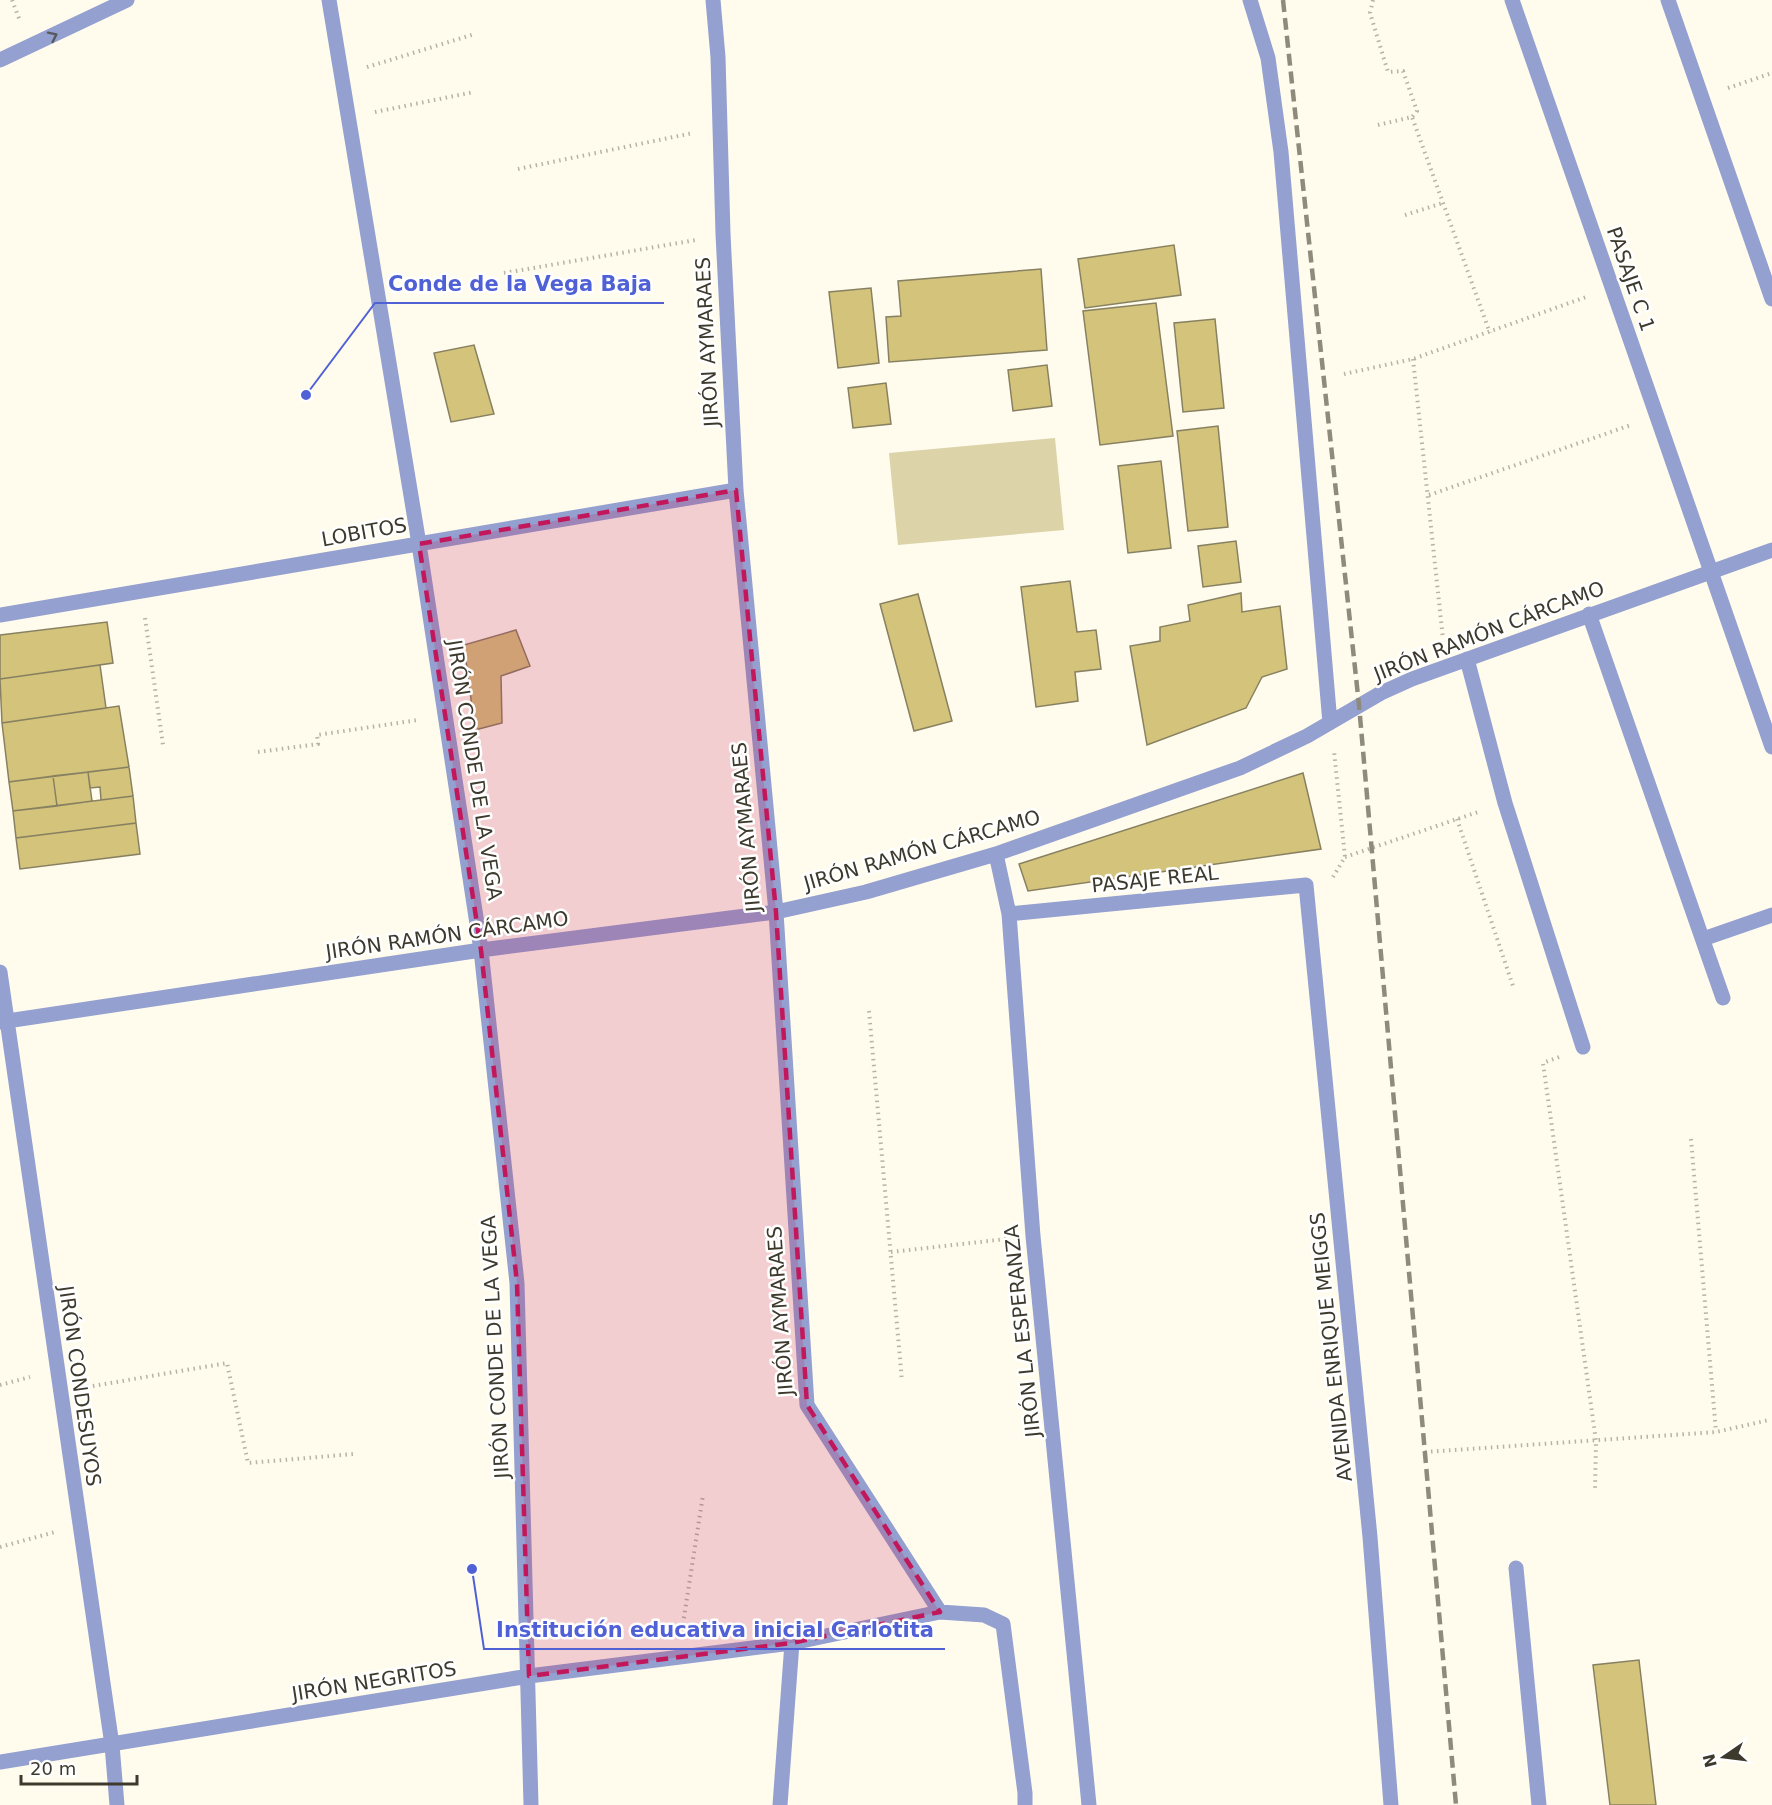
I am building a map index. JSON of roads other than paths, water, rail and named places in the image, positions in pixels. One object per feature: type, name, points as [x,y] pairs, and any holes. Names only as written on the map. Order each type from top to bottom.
[{"type":"street","points":[[0,60],[127,0]]},
{"type":"street","name":"JIRÓN CONDE DE LA VEGA","points":[[329,0],[419,544],[481,950],[516,1283],[531,1805]]},
{"type":"street","name":"JIRÓN AYMARAES","points":[[713,0],[718,57],[723,234],[735,490],[776,912],[807,1405],[940,1612]]},
{"type":"street","points":[[1250,0],[1268,58],[1281,152],[1330,723]]},
{"type":"street","name":"PASAJE C 1","points":[[1512,0],[1772,747]]},
{"type":"street","points":[[1668,0],[1772,299]]},
{"type":"street","name":"LOBITOS","points":[[0,615],[735,490]]},
{"type":"street","name":"JIRÓN RAMÓN CÁRCAMO","points":[[3,1022],[481,950],[776,912],[866,892],[996,854],[1240,768],[1275,752],[1381,693],[1412,679],[1772,550]]},
{"type":"street","points":[[1589,614],[1723,998]]},
{"type":"street","points":[[1467,659],[1506,803],[1583,1047]]},
{"type":"street","name":"JIRÓN LA ESPERANZA","points":[[996,854],[1009,914],[1033,1236],[1089,1805]]},
{"type":"street","name":"PASAJE REAL","points":[[1009,914],[1306,885]]},
{"type":"street","name":"AVENIDA ENRIQUE MEIGGS","points":[[1306,885],[1371,1537],[1391,1805]]},
{"type":"street","points":[[1703,939],[1772,915]]},
{"type":"street","name":"JIRÓN CONDESUYOS","points":[[0,972],[3,1022],[112,1745],[117,1805]]},
{"type":"street","points":[[1516,1568],[1539,1805]]},
{"type":"street","name":"JIRÓN NEGRITOS","points":[[0,1762],[529,1676],[792,1643],[940,1612],[984,1616],[1003,1624],[1025,1805]]},
{"type":"street","points":[[780,1805],[792,1643]]},
{"type":"railway","points":[[1283,0],[1359,705],[1456,1805]]},
{"type":"place","name":"Conde de la Vega Baja","points":[[306,395]]},
{"type":"place","name":"Institución educativa inicial Carlotita","points":[[472,1569]]}]
